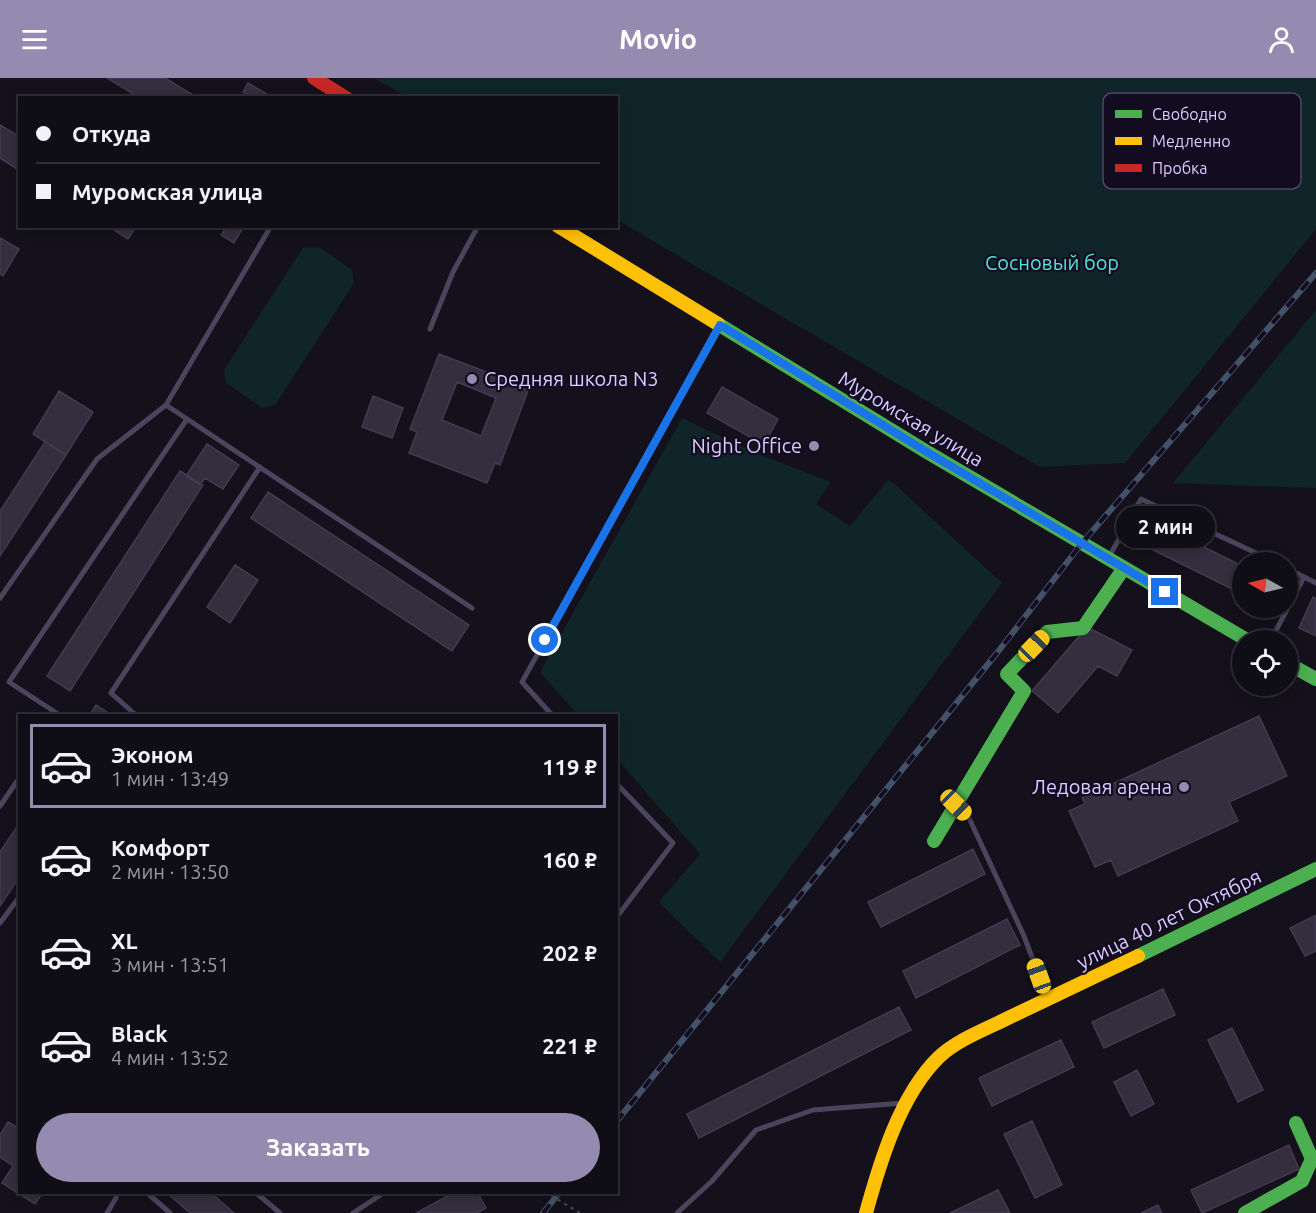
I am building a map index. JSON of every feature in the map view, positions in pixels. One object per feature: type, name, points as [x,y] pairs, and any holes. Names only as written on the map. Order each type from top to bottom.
[{"type":"main road","points":[[314,78],[343,96]]},
{"type":"main road","name":"Муромская улица","points":[[561,228],[927,452],[1232,631]]},
{"type":"main road","points":[[934,841],[1024,691],[1007,674],[1047,633],[1083,628],[1124,568]]},
{"type":"main road","points":[[1298,669],[1316,679]]},
{"type":"main road","name":"улица 40 лет Октября","points":[[866,1213],[875,1178],[912,1093],[938,1057],[968,1038],[1316,869]]},
{"type":"main road","points":[[1245,1213],[1302,1181],[1312,1159],[1296,1123]]},
{"type":"lane","points":[[0,598],[97,459],[166,405],[270,228]]},
{"type":"lane","points":[[430,329],[453,272],[477,228]]},
{"type":"lane","points":[[551,714],[522,682],[720,325]]},
{"type":"lane","points":[[166,405],[472,608]]},
{"type":"lane","points":[[58,714],[9,682],[187,418]]},
{"type":"lane","points":[[135,714],[111,693],[260,467]]},
{"type":"lane","points":[[1108,559],[1141,499],[1254,552]]},
{"type":"lane","points":[[1298,574],[1316,583]]},
{"type":"lane","points":[[1276,630],[1305,577]]},
{"type":"lane","points":[[0,806],[18,780]]},
{"type":"lane","points":[[618,785],[672,843],[618,915]]},
{"type":"lane","points":[[956,805],[969,818],[1024,936],[1039,976]]},
{"type":"lane","points":[[0,923],[18,899]]},
{"type":"lane","points":[[677,1213],[712,1181],[756,1130],[813,1110],[908,1102]]},
{"type":"lane","points":[[107,1213],[116,1194]]},
{"type":"lane","points":[[148,1194],[170,1213]]},
{"type":"lane","points":[[257,1194],[280,1213]]},
{"type":"lane","points":[[353,1213],[382,1194]]},
{"type":"path","points":[[548,1194],[580,1213]]},
{"type":"green space","name":"Сосновый бор","points":[[374,78],[1316,78],[1316,229],[1125,463],[1040,467],[618,221],[618,96],[405,96]]},
{"type":"green space","points":[[319,247],[352,270],[354,283],[275,405],[262,408],[226,383],[224,370],[303,248]]},
{"type":"green space","points":[[1316,310],[1316,488],[1173,483]]},
{"type":"green space","points":[[682,418],[753,452],[831,482],[816,504],[850,526],[889,479],[1002,583],[720,962],[659,902],[700,854],[618,760],[618,714],[577,714],[540,672]]},
{"type":"building","points":[[107,78],[165,78],[195,96],[137,96]]},
{"type":"building","points":[[248,83],[270,96],[249,96],[243,92]]},
{"type":"building","points":[[0,125],[18,136],[18,170],[0,158]]},
{"type":"building","points":[[111,228],[135,228],[128,239]]},
{"type":"building","points":[[226,228],[243,228],[234,243],[221,235]]},
{"type":"building","points":[[0,238],[19,249],[3,276],[0,274]]},
{"type":"building","points":[[439,354],[529,388],[500,465],[495,463],[487,483],[409,453],[417,432],[410,429]],"holes":[[[457,382],[496,398],[481,436],[442,420]]]},
{"type":"building","points":[[722,387],[778,419],[764,445],[707,413]]},
{"type":"building","points":[[59,391],[93,412],[66,455],[33,434]]},
{"type":"building","points":[[373,396],[403,408],[392,438],[362,427]]},
{"type":"building","points":[[45,442],[66,455],[0,556],[0,511]]},
{"type":"building","points":[[207,444],[239,465],[223,489],[205,478],[200,485],[186,476]]},
{"type":"building","points":[[180,471],[203,485],[70,691],[47,676]]},
{"type":"building","points":[[268,492],[469,625],[452,651],[251,518]]},
{"type":"building","points":[[1162,526],[1232,561],[1232,589],[1151,549]]},
{"type":"building","points":[[235,565],[258,580],[230,623],[207,607]]},
{"type":"building","points":[[1313,597],[1316,599],[1316,636],[1299,628]]},
{"type":"building","points":[[1087,627],[1132,650],[1117,676],[1098,666],[1058,713],[1032,691]]},
{"type":"building","points":[[96,705],[110,714],[90,714]]},
{"type":"building","name":"Ледовая арена","points":[[1259,716],[1287,776],[1229,802],[1238,821],[1118,876],[1111,860],[1095,867],[1069,811],[1085,804],[1082,798]]},
{"type":"building","points":[[18,825],[18,879],[0,906],[0,852]]},
{"type":"building","points":[[973,849],[985,874],[881,927],[868,902]]},
{"type":"building","points":[[1316,915],[1316,951],[1305,956],[1290,928]]},
{"type":"building","points":[[1007,919],[1020,945],[916,998],[903,971]]},
{"type":"building","points":[[1163,989],[1175,1015],[1104,1048],[1092,1022]]},
{"type":"building","points":[[899,1007],[911,1030],[699,1138],[687,1114]]},
{"type":"building","points":[[1232,1028],[1263,1090],[1238,1102],[1208,1040]]},
{"type":"building","points":[[1061,1040],[1074,1067],[992,1106],[979,1078]]},
{"type":"building","points":[[1137,1070],[1154,1104],[1131,1116],[1114,1082]]},
{"type":"building","points":[[1032,1121],[1062,1185],[1035,1198],[1004,1134]]},
{"type":"building","points":[[8,1122],[18,1128],[18,1193],[2,1183],[13,1166],[0,1157],[0,1135]]},
{"type":"building","points":[[1289,1145],[1299,1169],[1202,1213],[1191,1190]]},
{"type":"building","points":[[998,1190],[1010,1213],[950,1213]]},
{"type":"building","points":[[19,1194],[42,1194],[35,1204]]},
{"type":"building","points":[[168,1194],[212,1194],[234,1213],[190,1213]]},
{"type":"building","points":[[451,1194],[478,1194],[486,1208],[477,1213],[416,1213]]},
{"type":"building","points":[[1158,1205],[1162,1213],[1141,1213]]},
{"type":"railway","points":[[618,1120],[997,653],[1082,543],[1316,273]]},
{"type":"railway","points":[[543,1213],[558,1194]]},
{"type":"traffic: fast","points":[[718,324],[927,452],[1232,631]]},
{"type":"traffic: fast","points":[[934,841],[1024,691],[1007,674],[1047,632],[1083,628],[1124,568]]},
{"type":"traffic: fast","points":[[1298,669],[1316,679]]},
{"type":"traffic: fast","points":[[1138,956],[1316,869]]},
{"type":"traffic: fast","points":[[1245,1213],[1302,1181],[1312,1159],[1296,1123]]},
{"type":"traffic: slow","points":[[561,228],[718,324]]},
{"type":"traffic: slow","points":[[866,1213],[885,1151],[902,1110],[913,1090],[939,1057],[954,1045],[971,1036],[1138,956]]},
{"type":"traffic: jam","points":[[314,78],[343,96]]},
{"type":"place","name":"Средняя школа N3","points":[[472,379]]},
{"type":"place","name":"Night Office","points":[[814,446]]},
{"type":"place","name":"Ледовая арена","points":[[1184,787]]},
{"type":"route","points":[[545,640],[720,325],[927,452],[1165,592]]}]
